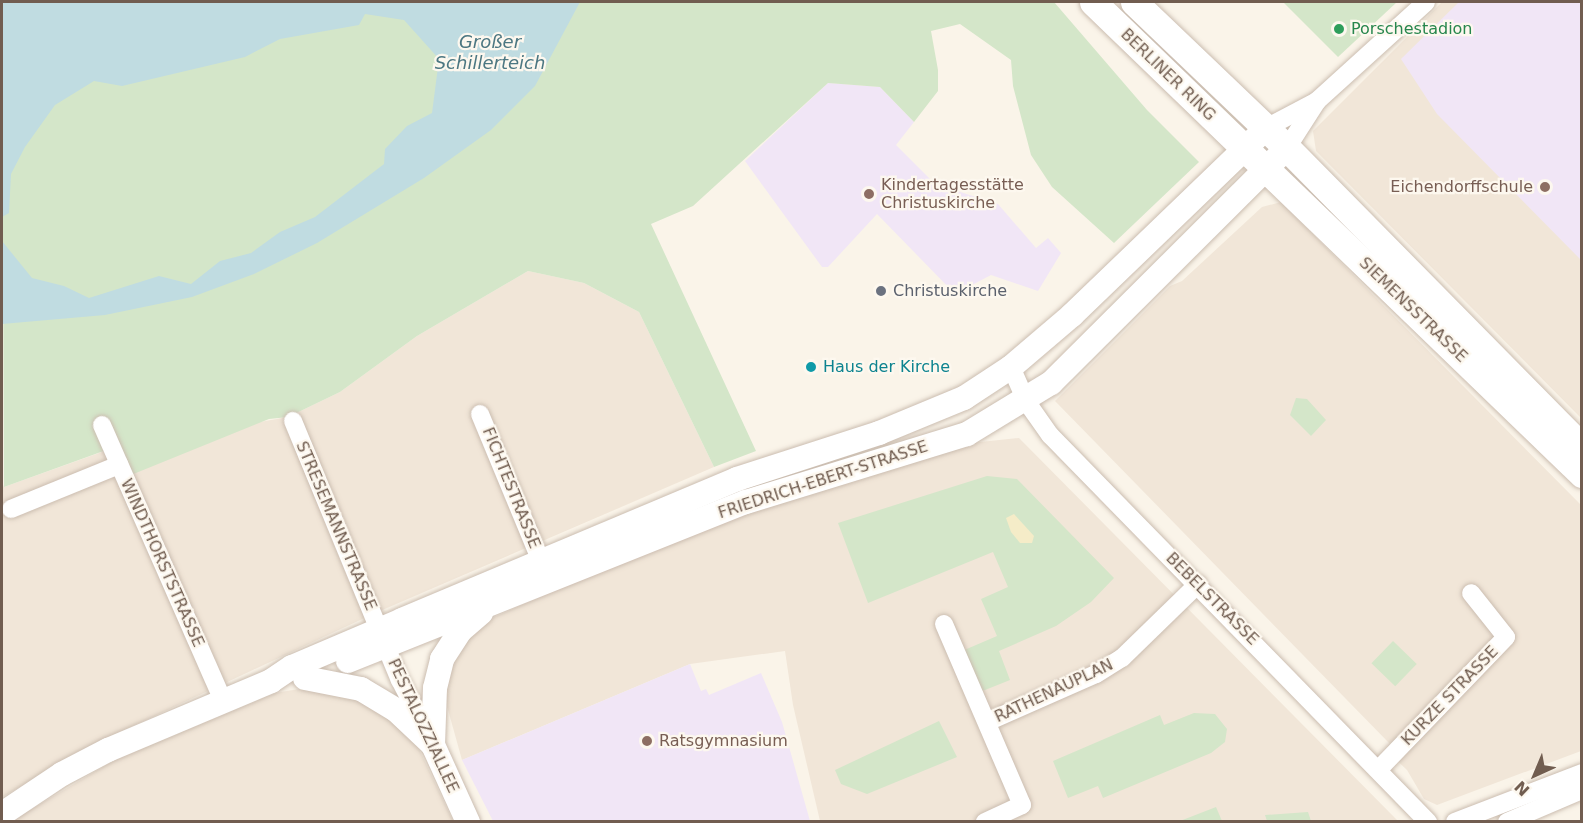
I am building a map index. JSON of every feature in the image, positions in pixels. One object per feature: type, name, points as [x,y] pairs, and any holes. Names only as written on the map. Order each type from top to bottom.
[{"type":"main road","name":"BERLINER RING","points":[[1092,2],[1244,148]]},
{"type":"main road","name":"BERLINER RING","points":[[1134,2],[1266,128]]},
{"type":"main road","name":"SIEMENSSTRASSE","points":[[1266,128],[1581,447]]},
{"type":"main road","name":"SIEMENSSTRASSE","points":[[1244,148],[1581,474]]},
{"type":"street","points":[[1266,128],[1317,101],[1426,2]]},
{"type":"street","points":[[1287,148],[1317,101]]},
{"type":"street","name":"FRIEDRICH-EBERT-STRASSE","points":[[271,681],[305,678],[383,638],[545,571],[737,479],[879,433],[964,399],[1011,367],[1072,315],[1266,128]]},
{"type":"street","name":"FRIEDRICH-EBERT-STRASSE","points":[[2,814],[62,774],[108,750],[271,681],[292,667],[489,606],[545,571],[746,502],[967,434],[1026,401],[1051,383],[1287,148]]},
{"type":"street","name":"BEBELSTRASSE","points":[[1011,367],[1026,401],[1050,435],[1379,769],[1428,822]]},
{"type":"street","name":"FICHTESTRASSE","points":[[480,414],[545,571]]},
{"type":"street","name":"STRESEMANNSTRASSE","points":[[293,422],[383,638]]},
{"type":"street","name":"WINDTHORSTSTRASSE","points":[[102,425],[223,700]]},
{"type":"street","points":[[11,509],[119,465]]},
{"type":"street","name":"RATHENAUPLAN","points":[[987,722],[1096,674],[1122,658],[1198,584]]},
{"type":"street","name":"KURZE STRASSE","points":[[1379,769],[1506,637],[1471,593]]},
{"type":"street","points":[[433,745],[435,688],[442,659],[460,632],[489,606]]},
{"type":"street","name":"RATHENAUPLAN","points":[[944,624],[1022,805],[985,822]]},
{"type":"street","name":"PESTALOZZIALLEE","points":[[383,638],[468,822]]},
{"type":"street","points":[[305,678],[342,683],[380,698],[433,745]]},
{"type":"street","points":[[1455,822],[1581,773]]},
{"type":"street","points":[[1507,822],[1581,790]]},
{"type":"shaded area","points":[[1442,2],[1581,2],[1581,418],[1316,151],[1313,131]]},
{"type":"shaded area","name":"Eichendorffschule","points":[[1459,2],[1581,2],[1581,260],[1437,114],[1401,59]]},
{"type":"shaded area","name":"Kindertagesstätte Christuskirche","points":[[828,83],[880,87],[914,122],[896,145],[935,184],[998,204],[1036,248],[1048,238],[1061,253],[1038,291],[991,275],[955,294],[877,214],[828,267],[822,267],[745,161]]},
{"type":"shaded area","points":[[1281,202],[1581,505],[1581,751],[1437,805],[1424,799],[1407,770],[1385,749],[1390,744],[1055,401],[1170,286],[1182,281],[1262,207]]},
{"type":"shaded area","points":[[528,271],[584,283],[639,312],[714,467],[373,614],[103,740],[2,797],[2,482],[4,487],[113,448],[288,417],[340,392],[417,336]]},
{"type":"shaded area","points":[[1019,438],[1398,821],[820,821],[793,705],[785,651],[690,664],[462,760],[445,699],[452,650],[467,629],[746,507],[971,443]]},
{"type":"shaded area","name":"Ratsgymnasium","points":[[690,664],[701,691],[706,689],[709,695],[761,673],[782,722],[810,821],[493,821],[462,760]]},
{"type":"shaded area","points":[[305,688],[341,689],[409,728],[453,821],[10,822],[113,761],[275,693]]},
{"type":"green space","points":[[2,2],[1054,2],[1147,110],[1199,162],[1114,243],[1052,187],[1031,155],[1013,86],[1011,60],[960,24],[931,31],[938,70],[938,91],[914,122],[880,87],[828,83],[693,206],[651,224],[756,451],[714,467],[639,312],[584,283],[528,271],[417,336],[340,392],[288,417],[269,419],[126,477],[112,448],[4,487]]},
{"type":"green space","name":"Porschestadion","points":[[1283,2],[1397,2],[1338,57]]},
{"type":"green space","points":[[1296,398],[1307,399],[1326,420],[1311,436],[1290,415]]},
{"type":"green space","points":[[987,476],[1017,479],[1114,578],[1091,602],[1056,626],[999,651],[1010,680],[980,692],[962,651],[997,636],[981,599],[1008,587],[993,552],[868,603],[838,523]]},
{"type":"green space","points":[[1393,641],[1417,664],[1395,686],[1371,663]]},
{"type":"green space","points":[[1194,713],[1215,714],[1227,729],[1225,742],[1211,753],[1103,798],[1098,786],[1068,798],[1053,761],[1160,715],[1164,725]]},
{"type":"green space","points":[[939,721],[957,757],[867,794],[841,784],[835,770]]},
{"type":"green space","points":[[1216,807],[1222,821],[1180,821]]},
{"type":"green space","points":[[1308,812],[1311,821],[1267,821],[1265,815]]},
{"type":"sand","points":[[1014,514],[1034,536],[1032,543],[1020,543],[1011,532],[1006,518]]},
{"type":"water","name":"Großer Schillerteich","points":[[2,2],[580,2],[535,86],[491,130],[424,178],[317,243],[254,274],[192,297],[105,315],[2,324],[2,241],[32,278],[64,286],[89,298],[159,276],[191,284],[220,261],[251,253],[280,232],[315,217],[384,164],[385,149],[407,126],[432,113],[439,59],[404,20],[365,14],[359,25],[280,39],[245,57],[122,86],[94,81],[55,105],[25,147],[11,174],[9,213],[2,217]]},
{"type":"place","name":"Porschestadion","points":[[1339,29]]},
{"type":"place","name":"Eichendorffschule","points":[[1545,187]]},
{"type":"place","name":"Kindertagesstätte Christuskirche","points":[[869,194]]},
{"type":"place","name":"Christuskirche","points":[[881,291]]},
{"type":"place","name":"Haus der Kirche","points":[[811,367]]},
{"type":"place","name":"Ratsgymnasium","points":[[647,741]]}]
